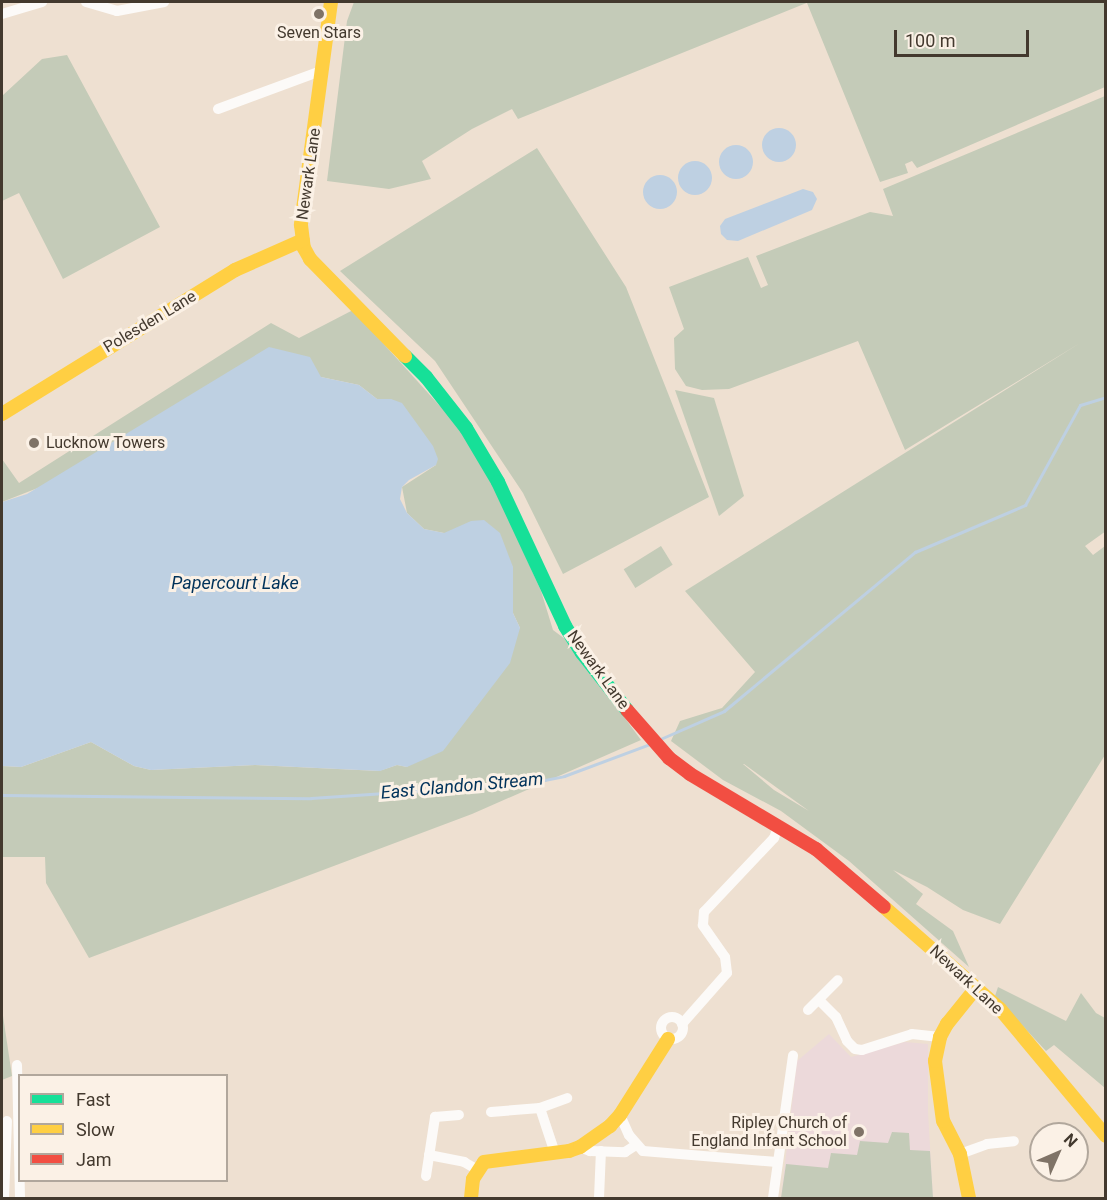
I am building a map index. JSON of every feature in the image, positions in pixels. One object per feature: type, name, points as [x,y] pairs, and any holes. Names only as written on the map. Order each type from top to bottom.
[{"type":"main road","name":"Newark Lane","points":[[331,2],[301,225],[306,253],[315,266],[426,377],[466,428],[498,482],[565,626],[589,662],[645,733],[660,749],[701,781],[779,825],[834,863],[1000,1009],[1106,1136]]},
{"type":"main road","name":"Polesden Lane","points":[[2,414],[235,270],[303,240]]},
{"type":"main road","points":[[969,1198],[960,1154],[943,1121],[935,1070],[940,1037],[947,1024],[976,988]]},
{"type":"main road","points":[[471,1198],[476,1169],[488,1160],[555,1153],[580,1147],[620,1115],[668,1039]]},
{"type":"street","points":[[2,14],[42,2]]},
{"type":"street","points":[[86,2],[117,11],[164,2]]},
{"type":"street","points":[[218,109],[321,71]]},
{"type":"street","points":[[682,1024],[675,1017],[663,1020],[661,1032],[668,1039],[674,1039],[681,1034],[682,1024],[693,1015],[728,973],[725,957],[703,925],[704,912],[774,838],[779,825]]},
{"type":"street","points":[[808,1010],[838,980]]},
{"type":"street","points":[[819,1001],[834,1026],[855,1049],[862,1050],[912,1034],[940,1037]]},
{"type":"street","points":[[773,1198],[793,1056]]},
{"type":"street","points":[[17,1065],[18,1109]]},
{"type":"street","points":[[491,1112],[540,1108],[567,1098]]},
{"type":"street","points":[[540,1108],[555,1153]]},
{"type":"street","points":[[426,1176],[435,1117],[459,1115]]},
{"type":"street","points":[[620,1115],[636,1145],[644,1151],[777,1162]]},
{"type":"street","points":[[4,1198],[7,1121]]},
{"type":"street","points":[[960,1154],[987,1144],[1014,1141]]},
{"type":"street","points":[[580,1147],[601,1151],[629,1152],[636,1145]]},
{"type":"street","points":[[599,1198],[601,1151]]},
{"type":"street","points":[[429,1155],[464,1162],[476,1169]]},
{"type":"street","points":[[20,1182],[20,1198]]},
{"type":"shaded area","name":"Ripley Church of England Infant School","points":[[829,1034],[851,1057],[905,1042],[928,1044],[928,1112],[933,1198],[781,1198],[797,1061]]},
{"type":"green space","points":[[354,2],[809,2],[518,119],[512,109],[472,129],[422,161],[431,179],[389,189],[327,181],[347,21]]},
{"type":"green space","points":[[1105,2],[1105,87],[917,168],[912,161],[905,164],[908,173],[880,182],[807,3]]},
{"type":"green space","points":[[67,55],[160,227],[63,279],[19,193],[2,201],[2,96],[42,59]]},
{"type":"green space","points":[[1105,96],[1106,531],[1085,546],[1093,555],[1105,546],[1105,755],[1000,924],[963,910],[927,887],[893,870],[923,894],[916,904],[953,931],[969,967],[849,861],[781,811],[723,780],[671,741],[680,721],[722,708],[755,672],[685,591],[1080,343],[905,450],[858,341],[729,389],[702,390],[686,386],[675,369],[674,338],[684,329],[669,287],[748,257],[761,288],[768,285],[756,256],[870,212],[893,216],[883,189]],"holes":[[[744,764],[809,811],[774,790]]]},
{"type":"green space","points":[[537,148],[626,287],[709,497],[563,574],[523,493],[435,361],[340,271]]},
{"type":"green space","points":[[353,310],[457,425],[495,489],[541,591],[553,630],[569,642],[641,740],[472,814],[89,958],[46,883],[45,857],[2,857],[2,766],[21,767],[91,742],[134,766],[151,770],[255,765],[379,771],[397,765],[407,767],[520,628],[513,613],[513,567],[444,533],[424,529],[407,513],[402,487],[436,465],[391,399],[377,399],[359,385],[321,377],[2,502],[2,459],[19,483],[271,323],[299,338]]},
{"type":"green space","points":[[675,390],[714,398],[744,496],[719,516]]},
{"type":"green space","points":[[661,546],[673,565],[635,588],[624,569]]},
{"type":"green space","points":[[998,987],[1066,1021],[1081,993],[1096,1013],[1105,1018],[1105,1088],[1054,1045],[1046,1051],[995,996]]},
{"type":"green space","points":[[2,1009],[12,1076],[2,1080]]},
{"type":"green space","points":[[892,1132],[909,1133],[910,1150],[930,1151],[933,1198],[781,1198],[786,1164],[828,1168],[831,1153],[857,1155],[860,1141],[888,1143]]},
{"type":"water","points":[[779,128],[791,133],[796,145],[791,157],[779,162],[767,157],[762,145],[767,133]]},
{"type":"water","points":[[736,145],[748,150],[753,162],[748,174],[736,179],[724,174],[719,162],[724,150]]},
{"type":"water","points":[[695,161],[707,166],[712,178],[707,190],[695,195],[683,190],[678,178],[683,166]]},
{"type":"water","points":[[660,175],[672,180],[677,192],[672,204],[660,209],[648,204],[643,192],[648,180]]},
{"type":"water","points":[[803,189],[813,192],[817,199],[812,210],[738,241],[727,240],[721,234],[720,226],[725,219]]},
{"type":"water","name":"Papercourt Lake","points":[[269,347],[310,357],[321,377],[359,385],[377,399],[391,399],[402,403],[433,446],[438,459],[436,465],[409,480],[402,487],[400,499],[407,513],[424,529],[444,533],[471,521],[484,520],[500,533],[513,567],[513,613],[520,628],[510,663],[443,751],[407,767],[397,765],[380,771],[255,765],[151,770],[134,766],[91,742],[21,767],[2,766],[2,502],[27,494]]},
{"type":"waterway","name":"East Clandon Stream","points":[[658,740],[724,711],[915,552],[1025,505],[1080,405],[1106,397]]},
{"type":"waterway","name":"East Clandon Stream","points":[[2,795],[311,798],[529,783],[564,776],[650,744]]},
{"type":"traffic: fast","points":[[405,356],[426,377],[466,428],[498,482],[565,626],[582,653],[627,710]]},
{"type":"traffic: slow","points":[[331,2],[301,225],[304,248],[310,259],[405,356]]},
{"type":"traffic: slow","points":[[2,414],[235,270],[303,240]]},
{"type":"traffic: slow","points":[[884,907],[1000,1009],[1106,1136]]},
{"type":"traffic: slow","points":[[969,1198],[960,1154],[943,1121],[935,1061],[940,1037],[947,1024],[976,988]]},
{"type":"traffic: slow","points":[[471,1198],[473,1179],[484,1162],[569,1151],[580,1147],[610,1126],[620,1115],[668,1039]]},
{"type":"traffic: jam","points":[[627,710],[669,758],[690,774],[816,849],[884,907]]},
{"type":"place","name":"Seven Stars","points":[[319,14]]},
{"type":"place","name":"Lucknow Towers","points":[[34,443]]},
{"type":"place","name":"Ripley Church of England Infant School","points":[[859,1132]]}]
